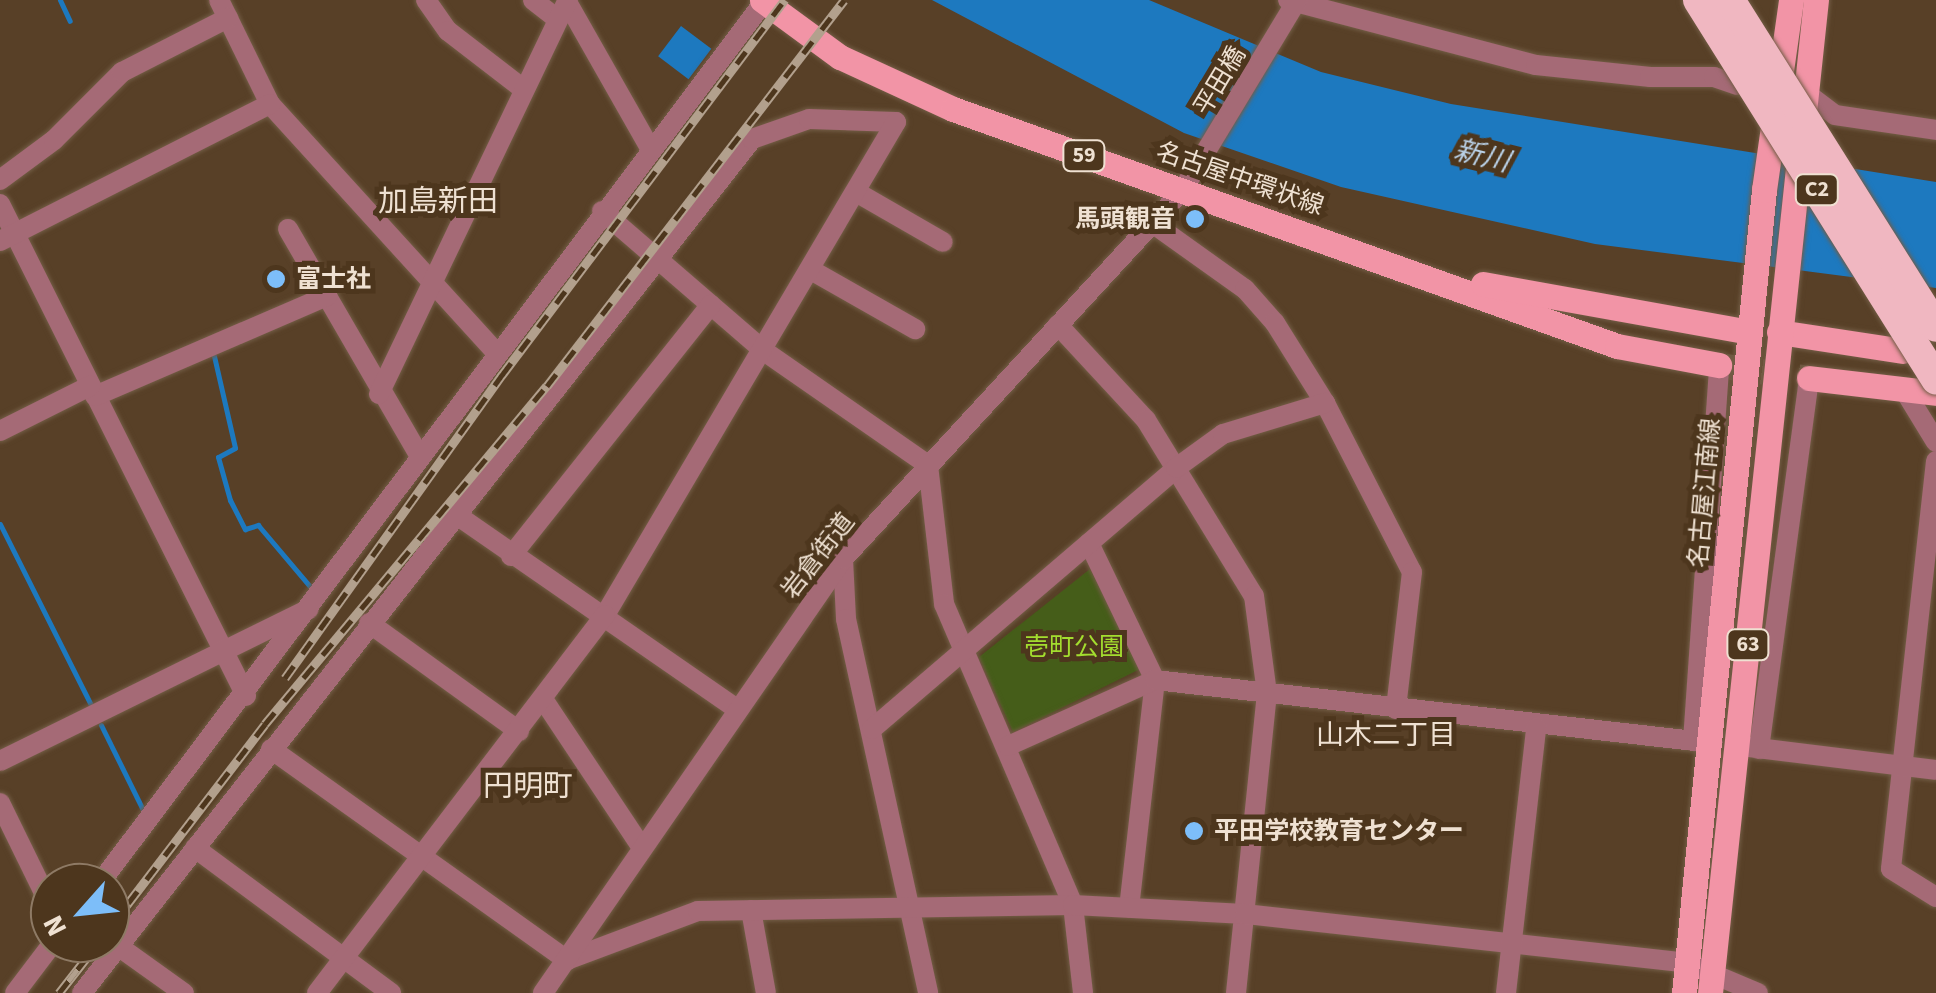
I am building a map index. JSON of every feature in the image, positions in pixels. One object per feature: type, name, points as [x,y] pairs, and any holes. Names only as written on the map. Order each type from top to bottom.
[{"type":"highway","name":"C2","points":[[1698,0],[1926,388]]},
{"type":"highway","name":"C2","points":[[1730,0],[1936,328]]},
{"type":"main road","name":"名古屋江南線","points":[[1712,982],[1751,324],[1764,190],[1791,0]]},
{"type":"main road","name":"名古屋江南線","points":[[1684,993],[1726,744],[1780,326],[1802,90],[1816,0]]},
{"type":"main road","name":"名古屋中環状線","points":[[763,1],[840,57],[953,109],[1189,180],[1617,346],[1720,365]]},
{"type":"main road","points":[[1424,274],[1751,324]]},
{"type":"main road","points":[[1780,326],[1902,351]]},
{"type":"main road","points":[[1809,378],[1926,388]]},
{"type":"street","points":[[426,0],[448,31],[522,88]]},
{"type":"street","points":[[533,0],[564,7],[650,148]]},
{"type":"street","points":[[116,863],[315,606],[496,352],[763,1]]},
{"type":"street","points":[[1291,5],[1536,65],[1650,78],[1714,77],[1737,85]]},
{"type":"street","name":"平田橋","points":[[1189,180],[1291,5]]},
{"type":"street","points":[[379,394],[564,7]]},
{"type":"street","points":[[0,180],[54,140],[122,72],[224,9],[270,104],[496,352]]},
{"type":"street","points":[[1802,90],[1835,115],[1936,130]]},
{"type":"street","points":[[7,238],[270,104]]},
{"type":"street","points":[[130,931],[368,623],[461,518],[752,139],[809,119],[896,122],[764,352],[605,615],[317,993]]},
{"type":"street","name":"岩倉街道","points":[[543,993],[640,845],[843,559],[1189,180]]},
{"type":"street","points":[[856,192],[943,242]]},
{"type":"street","points":[[0,204],[7,238],[93,391],[246,696]]},
{"type":"street","points":[[602,211],[662,257],[764,352],[928,464],[944,604],[1073,905],[1083,993]]},
{"type":"street","points":[[1151,222],[1245,288],[1324,403],[1412,572],[1396,708]]},
{"type":"street","points":[[288,229],[379,394],[420,457]]},
{"type":"street","points":[[812,270],[915,329]]},
{"type":"street","points":[[0,431],[328,296]]},
{"type":"street","points":[[512,556],[711,305]]},
{"type":"street","points":[[1058,325],[1146,420],[1254,596],[1267,694],[1236,993]]},
{"type":"street","points":[[1720,365],[1726,744]]},
{"type":"street","points":[[1726,744],[1809,378]]},
{"type":"street","points":[[1926,388],[1936,442]]},
{"type":"street","points":[[872,730],[1176,468],[1223,434],[1324,403]]},
{"type":"street","points":[[1936,460],[1891,870],[1936,897]]},
{"type":"street","points":[[461,518],[737,709]]},
{"type":"street","points":[[1088,543],[1156,680],[1129,908]]},
{"type":"street","points":[[843,559],[846,619],[928,993]]},
{"type":"street","points":[[0,761],[315,606]]},
{"type":"street","points":[[368,623],[520,730]]},
{"type":"street","points":[[1008,746],[1156,680],[1536,728],[1726,744],[1936,770]]},
{"type":"street","points":[[543,699],[640,845]]},
{"type":"street","points":[[1506,993],[1536,728]]},
{"type":"street","points":[[271,749],[567,960],[698,911],[1073,905],[1245,914],[1687,963],[1712,982],[1758,993]]},
{"type":"street","points":[[0,803],[30,864]]},
{"type":"street","points":[[194,848],[392,993]]},
{"type":"street","points":[[751,910],[766,993]]},
{"type":"street","points":[[130,955],[184,993]]},
{"type":"street","points":[[16,993],[38,963]]},
{"type":"street","points":[[82,993],[105,963]]},
{"type":"green space","name":"壱町公園","points":[[1090,569],[1140,669],[1013,732],[979,657]]},
{"type":"water","name":"新川","points":[[932,0],[1149,0],[1321,72],[1451,104],[1936,182],[1936,288],[1595,244],[1341,187],[1184,133]]},
{"type":"water","points":[[681,26],[711,49],[688,79],[658,56]]},
{"type":"waterway","points":[[60,0],[70,21]]},
{"type":"waterway","points":[[214,356],[235,448],[218,457],[230,500],[245,529],[258,525],[313,590]]},
{"type":"waterway","points":[[0,524],[91,705]]},
{"type":"waterway","points":[[101,725],[142,808]]},
{"type":"tunnel","points":[[1725,366],[1809,378]]},
{"type":"railway","points":[[285,678],[502,375],[785,0]]},
{"type":"railway","points":[[130,901],[265,724],[547,386],[844,0]]},
{"type":"railway","points":[[59,993],[82,963]]},
{"type":"place","name":"馬頭観音","points":[[1195,219]]},
{"type":"place","name":"富士社","points":[[276,279]]},
{"type":"place","name":"平田学校教育センター","points":[[1194,831]]},
{"type":"district","name":"加島新田","points":[[438,202]]},
{"type":"district","name":"山木二丁目","points":[[1386,735]]},
{"type":"district","name":"円明町","points":[[528,787]]}]
